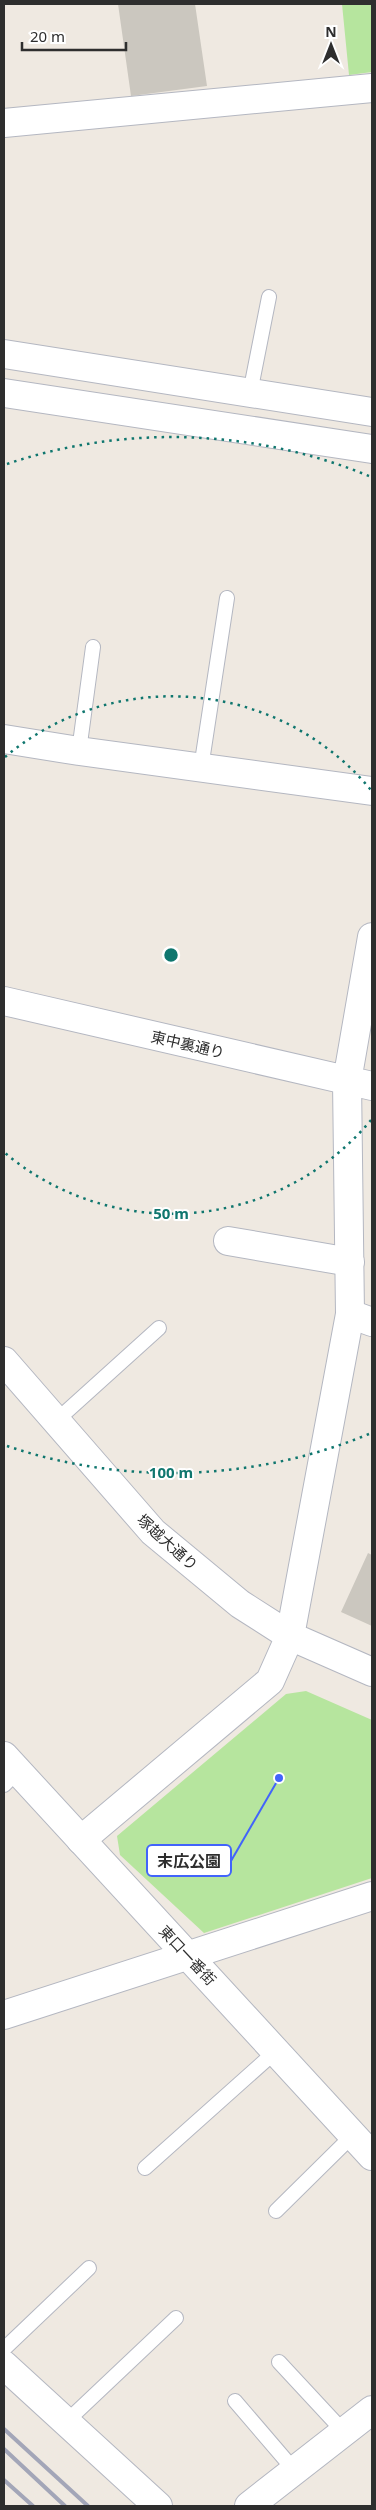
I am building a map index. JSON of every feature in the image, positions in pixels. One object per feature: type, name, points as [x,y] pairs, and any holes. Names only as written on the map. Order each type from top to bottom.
[{"type":"street","points":[[4,123],[372,88]]},
{"type":"street","points":[[4,354],[372,412]]},
{"type":"street","points":[[4,393],[372,449]]},
{"type":"street","points":[[4,739],[78,751],[372,791]]},
{"type":"street","points":[[81,1840],[270,1681],[290,1636],[361,1318],[350,1262],[360,1083],[372,937]]},
{"type":"street","name":"東中裏通り","points":[[4,1001],[360,1083]]},
{"type":"street","points":[[228,1242],[350,1262]]},
{"type":"street","name":"塚越大通り","points":[[4,1361],[152,1532],[240,1604],[290,1636],[372,1672]]},
{"type":"street","name":"東口一番街","points":[[9,1771],[81,1840],[372,2156]]},
{"type":"street","points":[[4,2015],[372,1896]]},
{"type":"street","points":[[4,2365],[158,2506]]},
{"type":"street","points":[[249,2506],[372,2410]]},
{"type":"lane","points":[[250,393],[269,297]]},
{"type":"lane","points":[[201,768],[227,598]]},
{"type":"lane","points":[[78,751],[93,647]]},
{"type":"lane","points":[[56,1421],[159,1328]]},
{"type":"lane","points":[[144,2168],[276,2051]]},
{"type":"lane","points":[[276,2211],[353,2135]]},
{"type":"lane","points":[[4,2349],[89,2268]]},
{"type":"lane","points":[[66,2422],[176,2318]]},
{"type":"lane","points":[[279,2362],[344,2432]]},
{"type":"lane","points":[[235,2401],[295,2471]]},
{"type":"green space","points":[[342,4],[372,4],[372,72],[349,75]]},
{"type":"green space","points":[[306,1691],[372,1720],[372,1878],[204,1933],[120,1855],[117,1836],[286,1694]]},
{"type":"building","points":[[118,4],[195,4],[207,86],[131,96]]},
{"type":"building","points":[[368,1553],[372,1555],[372,1626],[341,1612]]},
{"type":"railway","points":[[4,2429],[88,2506]]},
{"type":"railway","points":[[4,2449],[65,2506]]},
{"type":"railway","points":[[4,2480],[33,2506]]},
{"type":"place","name":"末広公園","points":[[279,1778]]}]
